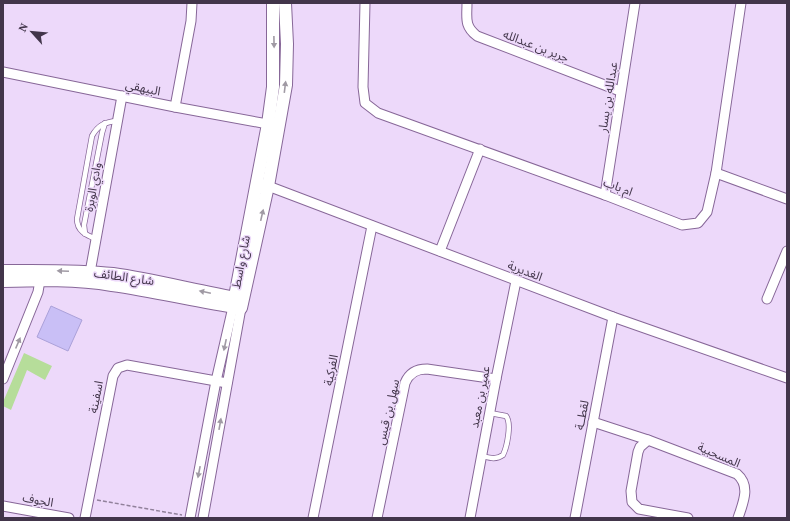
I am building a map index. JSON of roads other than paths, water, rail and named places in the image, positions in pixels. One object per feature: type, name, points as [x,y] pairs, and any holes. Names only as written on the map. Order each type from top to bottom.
[{"type":"street","points":[[175,107],[192,3]]},
{"type":"street","name":"شارع واسط","points":[[190,517],[216,381],[268,186],[273,125],[273,3]]},
{"type":"street","name":"شارع واسط","points":[[203,518],[228,383],[238,303],[256,185],[286,85],[287,44],[285,3]]},
{"type":"street","name":"ام باب","points":[[365,3],[363,87],[365,103],[378,113],[605,194],[682,225],[698,222],[707,212],[716,173],[741,3]]},
{"type":"street","name":"جرير بن عبدالله","points":[[467,3],[467,22],[470,30],[477,36],[620,92]]},
{"type":"street","name":"عبدالله بن يسار","points":[[605,194],[635,3]]},
{"type":"street","name":"البيهقي","points":[[3,72],[175,107],[273,125]]},
{"type":"street","name":"وادي الوبرة","points":[[90,277],[122,96]]},
{"type":"street","points":[[440,251],[480,149]]},
{"type":"street","points":[[716,173],[787,199]]},
{"type":"street","name":"الغديرية","points":[[256,185],[268,186],[613,317],[787,378]]},
{"type":"street","name":"الفركية","points":[[313,518],[372,226]]},
{"type":"street","points":[[767,299],[787,251]]},
{"type":"street","name":"شارع الطائف","points":[[3,271],[39,276],[90,277],[160,293],[238,303]]},
{"type":"street","points":[[3,379],[38,292],[39,276]]},
{"type":"street","name":"شارع الطائف","points":[[3,281],[39,276]]},
{"type":"street","name":"عمير بن معبد","points":[[470,518],[516,281]]},
{"type":"street","name":"لقطــة","points":[[574,518],[613,317]]},
{"type":"street","name":"اسفينة","points":[[85,518],[113,376],[118,368],[127,365],[228,383]]},
{"type":"street","name":"سهل بن قيس","points":[[377,518],[405,383],[411,374],[421,369],[427,369],[496,379]]},
{"type":"street","name":"المسحبية","points":[[593,422],[648,440],[732,472],[740,477],[743,480],[746,489],[738,518]]},
{"type":"street","points":[[648,440],[640,447],[638,452],[631,492],[632,502],[639,509],[688,518]]},
{"type":"street","name":"الجوف","points":[[3,506],[69,518]]},
{"type":"lane","points":[[96,239],[85,234],[78,228],[77,219],[92,136],[98,127],[106,123],[117,121]]},
{"type":"lane","points":[[85,234],[84,224],[102,133],[106,123]]},
{"type":"lane","points":[[482,456],[494,459],[503,455],[510,426],[506,416],[490,412]]}]
